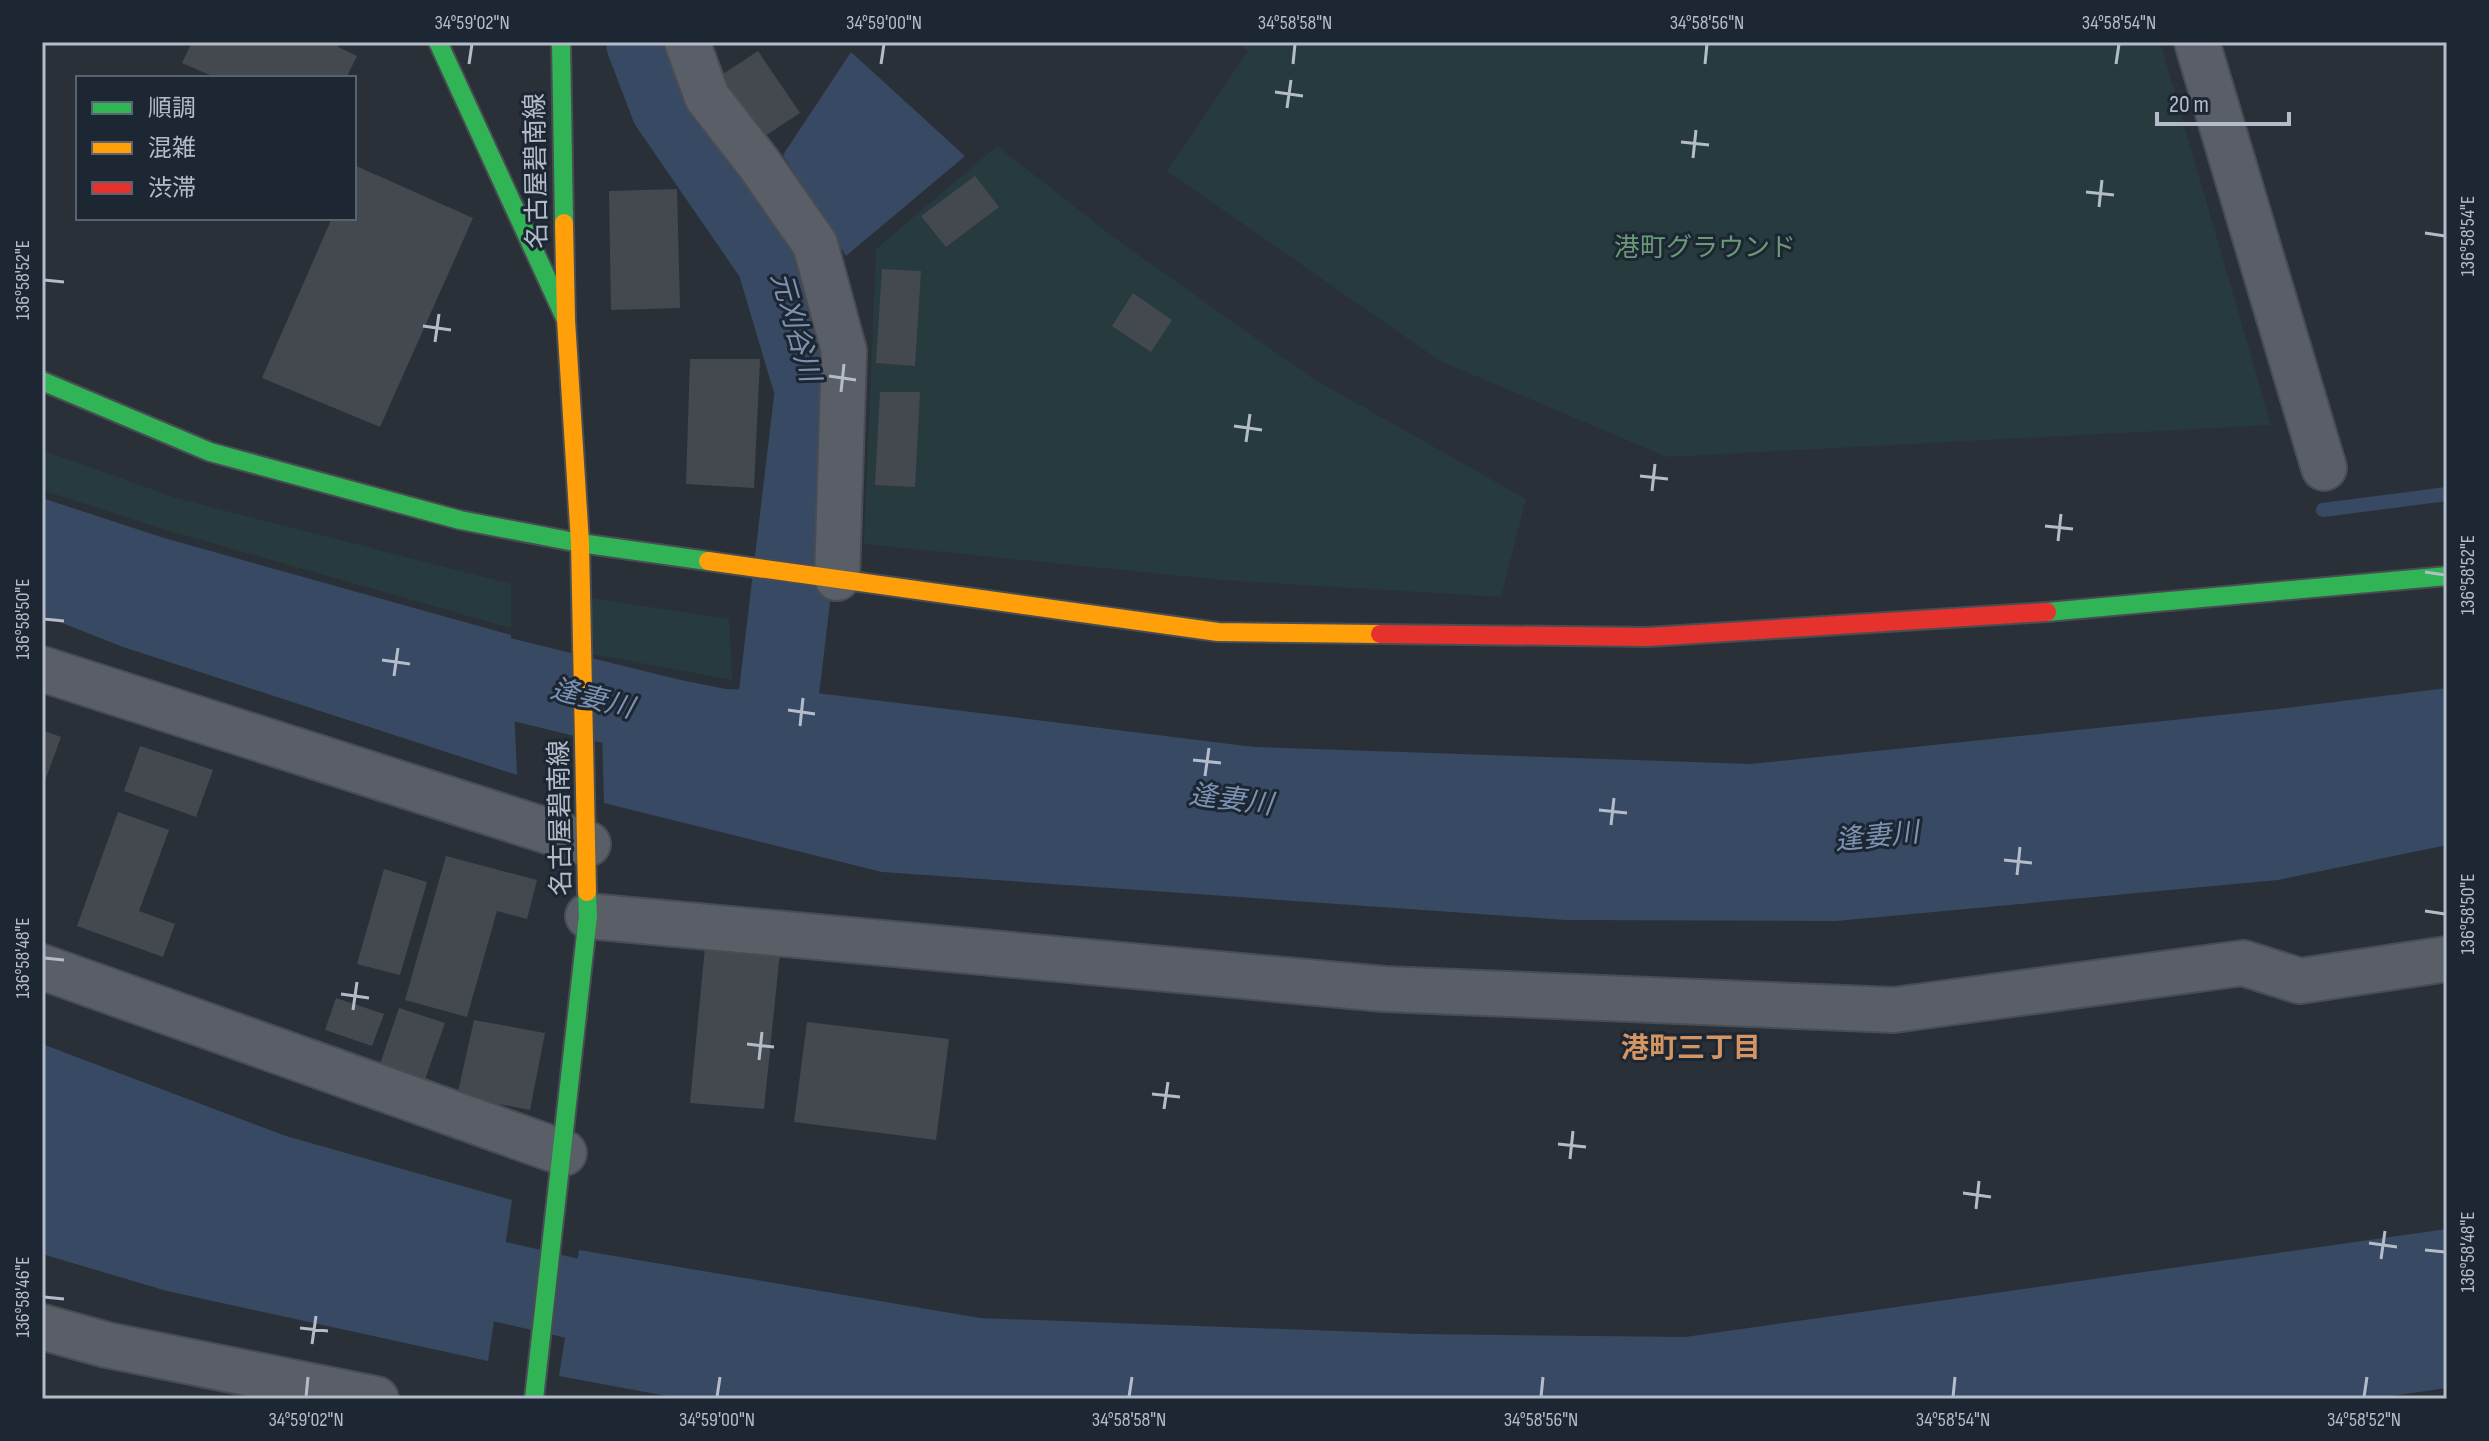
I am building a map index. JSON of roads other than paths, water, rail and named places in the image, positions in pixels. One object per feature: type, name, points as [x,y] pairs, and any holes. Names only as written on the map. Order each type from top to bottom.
[{"type":"street","points":[[438,42],[566,320]]},
{"type":"street","name":"名古屋碧南線","points":[[534,1399],[588,916],[580,543],[566,320],[561,42]]},
{"type":"street","points":[[687,42],[707,97],[815,244],[844,351],[836,578]]},
{"type":"street","points":[[2197,42],[2324,468]]},
{"type":"street","points":[[42,381],[210,452],[460,520],[580,543],[1218,632],[1648,637],[1985,617],[2447,576]]},
{"type":"street","points":[[42,669],[588,844]]},
{"type":"street","points":[[588,916],[1384,989],[1894,1010],[2243,963],[2300,981],[2447,959]]},
{"type":"street","points":[[42,967],[562,1165]]},
{"type":"street","points":[[42,1327],[107,1345],[376,1399]]},
{"type":"water","points":[[851,52],[965,156],[846,256],[783,155]]},
{"type":"water","points":[[42,498],[164,538],[511,635],[517,775],[123,647],[42,615]]},
{"type":"water","points":[[600,664],[726,689],[809,692],[1254,747],[1751,764],[2278,709],[2447,688],[2447,845],[2278,880],[1836,921],[1566,920],[882,872],[604,803]]},
{"type":"water","points":[[42,1044],[286,1136],[512,1200],[488,1361],[167,1291],[42,1254]]},
{"type":"water","points":[[2447,1229],[2447,1388],[2370,1399],[683,1399],[559,1376],[579,1250],[980,1318],[1419,1334],[1685,1337]]},
{"type":"waterway","name":"元刈谷川","points":[[646,42],[670,105],[776,259],[815,390],[773,743]]},
{"type":"waterway","points":[[2323,510],[2447,494]]},
{"type":"waterway","name":"逢妻川","points":[[408,654],[668,718]]},
{"type":"waterway","points":[[392,1257],[680,1323]]},
{"type":"district","name":"港町三丁目","points":[[1691,1048]]},
{"type":"park label","name":"港町グラウンド","points":[[1705,248]]}]
